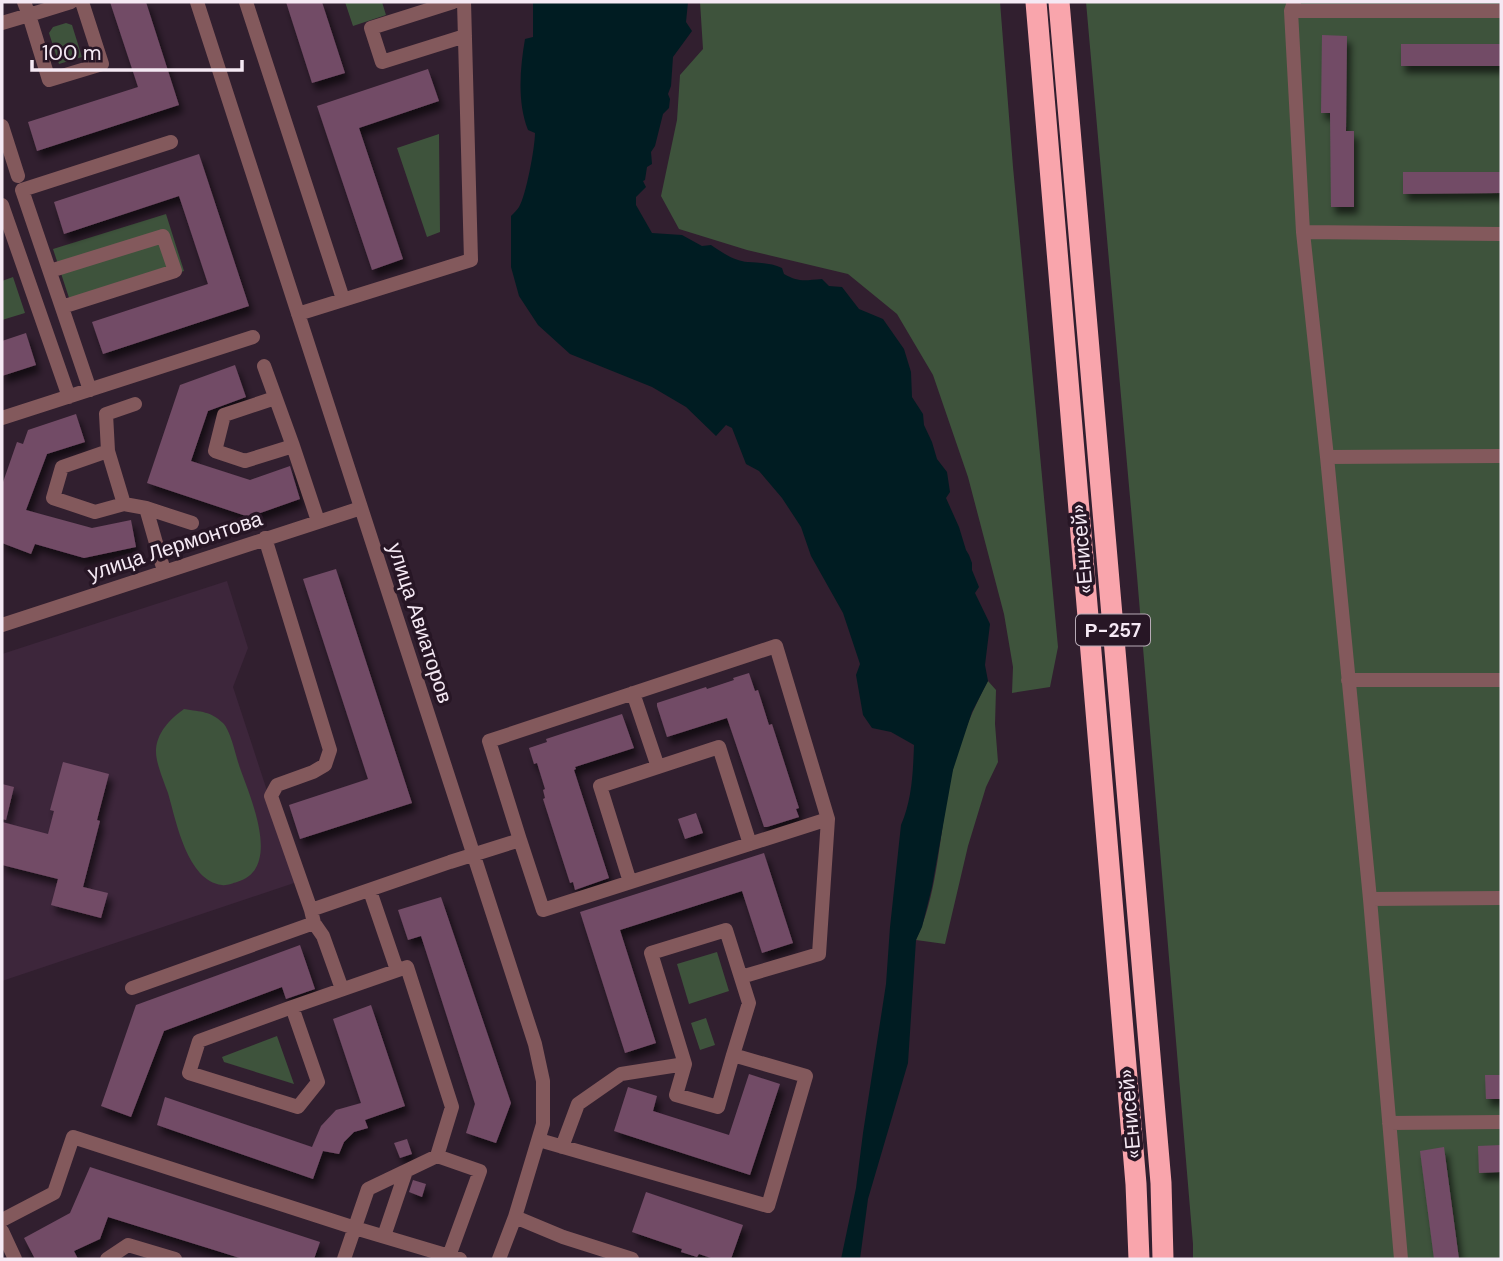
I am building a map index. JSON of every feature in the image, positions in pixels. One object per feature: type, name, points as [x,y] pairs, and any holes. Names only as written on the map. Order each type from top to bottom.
[{"type":"highway","name":"«Енисей»","points":[[1036,2],[1136,1184],[1139,1259]]},
{"type":"highway","name":"«Енисей»","points":[[1059,2],[1161,1183],[1163,1259]]},
{"type":"street","points":[[2,23],[26,8],[71,2]]},
{"type":"street","points":[[26,8],[49,80],[102,64],[82,2]]},
{"type":"street","name":"улица Авиаторов","points":[[197,2],[535,1044],[543,1081],[543,1124],[515,1217],[499,1259]]},
{"type":"street","points":[[246,2],[343,299]]},
{"type":"street","points":[[453,2],[371,28],[382,62],[465,36]]},
{"type":"street","points":[[298,314],[471,260],[464,2]]},
{"type":"street","points":[[1401,1259],[1370,899],[1303,232],[1292,6],[1501,11]]},
{"type":"street","points":[[2,125],[18,176]]},
{"type":"street","points":[[90,390],[22,190],[171,142]]},
{"type":"street","points":[[2,205],[69,397]]},
{"type":"street","points":[[1303,232],[1501,234]]},
{"type":"street","points":[[50,271],[163,236],[175,271],[62,307]]},
{"type":"street","points":[[2,418],[253,337]]},
{"type":"street","points":[[264,366],[318,521]]},
{"type":"street","points":[[275,398],[224,415],[215,451],[245,461],[293,446]]},
{"type":"street","points":[[124,504],[108,450],[106,414],[135,404]]},
{"type":"street","points":[[108,450],[62,467],[53,498],[95,512],[124,504],[192,523]]},
{"type":"street","points":[[1327,457],[1501,456]]},
{"type":"street","points":[[146,508],[164,571]]},
{"type":"street","name":"улица Лермонтова","points":[[2,625],[361,508]]},
{"type":"street","points":[[265,538],[330,750],[325,765],[277,785],[271,796],[312,917],[323,936],[342,989]]},
{"type":"street","points":[[741,976],[819,954],[828,819],[776,646],[489,741],[543,910],[828,819]]},
{"type":"street","points":[[1348,680],[1501,680]]},
{"type":"street","points":[[633,693],[658,767]]},
{"type":"street","points":[[630,882],[600,786],[719,747],[750,844]]},
{"type":"street","points":[[132,988],[312,917],[370,891],[520,840]]},
{"type":"street","points":[[370,891],[397,970]]},
{"type":"street","points":[[1370,899],[1501,898]]},
{"type":"street","points":[[726,930],[741,976],[749,1003],[718,1107],[676,1095],[685,1063],[651,953],[726,930]]},
{"type":"street","points":[[292,1007],[318,1082],[298,1107],[190,1073],[199,1041],[292,1007],[342,989],[407,967],[452,1107],[437,1156]]},
{"type":"street","points":[[539,1140],[768,1206],[806,1076],[733,1055]]},
{"type":"street","points":[[562,1147],[578,1104],[621,1074],[685,1063]]},
{"type":"street","points":[[1389,1123],[1501,1122]]},
{"type":"street","points":[[2,1220],[54,1193],[73,1137],[355,1228],[455,1257],[480,1171],[437,1156],[368,1189],[355,1228],[344,1259]]},
{"type":"street","points":[[384,1236],[406,1171]]},
{"type":"street","points":[[515,1217],[603,1255],[632,1259]]},
{"type":"street","points":[[2,1231],[15,1259]]},
{"type":"street","points":[[107,1259],[128,1245],[175,1259]]},
{"type":"shaded area","points":[[345,2],[382,2],[386,15],[353,26]]},
{"type":"shaded area","points":[[533,2],[688,2],[686,22],[692,31],[673,57],[669,108],[663,114],[651,152],[652,164],[647,167],[643,181],[646,187],[636,197],[636,205],[652,233],[682,235],[702,246],[711,245],[738,260],[778,266],[784,274],[794,279],[822,279],[829,286],[842,287],[859,309],[883,319],[904,349],[911,372],[912,397],[923,414],[924,425],[937,459],[947,472],[950,492],[946,498],[972,563],[979,587],[975,593],[990,624],[985,665],[988,681],[972,712],[953,770],[932,887],[916,940],[908,1063],[868,1199],[860,1259],[841,1259],[856,1188],[886,984],[901,825],[910,796],[914,745],[891,732],[872,728],[863,715],[856,675],[860,664],[843,613],[811,556],[801,527],[782,498],[759,471],[746,464],[732,428],[726,425],[716,436],[686,407],[652,387],[570,354],[538,325],[519,296],[511,267],[511,216],[519,207],[524,193],[535,140],[535,133],[528,130],[522,108],[520,85],[525,39],[533,37]]},
{"type":"shaded area","points":[[700,2],[1000,2],[1058,647],[1050,687],[1012,693],[1013,667],[1004,614],[968,477],[933,375],[897,314],[848,274],[747,250],[679,229],[661,196],[677,120],[680,75],[703,49]]},
{"type":"shaded area","points":[[1086,2],[1501,2],[1501,1259],[1193,1259],[1137,576]]},
{"type":"shaded area","points":[[66,23],[72,25],[82,57],[59,64],[49,33],[53,27]]},
{"type":"shaded area","points":[[439,134],[440,232],[427,237],[397,148]]},
{"type":"shaded area","points":[[166,214],[184,271],[73,310],[53,249]]},
{"type":"shaded area","points":[[13,277],[25,313],[2,320],[2,281]]},
{"type":"shaded area","points":[[227,581],[248,648],[233,687],[297,882],[2,981],[2,654]]},
{"type":"shaded area","points":[[988,681],[996,690],[998,762],[986,787],[968,846],[945,944],[916,940],[932,889],[957,753]]},
{"type":"shaded area","points":[[184,709],[210,714],[226,727],[256,813],[261,848],[258,863],[251,875],[230,884],[222,885],[210,881],[192,861],[179,833],[157,762],[156,752],[161,733]]},
{"type":"shaded area","points":[[717,952],[729,991],[689,1004],[677,964]]},
{"type":"shaded area","points":[[706,1018],[715,1045],[700,1050],[691,1023]]},
{"type":"shaded area","points":[[277,1036],[294,1084],[224,1062],[222,1057]]},
{"type":"building","points":[[110,2],[146,2],[179,105],[37,151],[28,122],[138,87]]},
{"type":"building","points":[[286,2],[322,2],[345,73],[312,83]]},
{"type":"building","points":[[1322,35],[1347,36],[1346,131],[1354,131],[1354,207],[1331,207],[1330,113],[1321,113]]},
{"type":"building","points":[[1401,44],[1501,44],[1501,66],[1401,66]]},
{"type":"building","points":[[428,69],[439,101],[359,128],[403,259],[372,270],[317,106]]},
{"type":"building","points":[[199,154],[249,306],[103,354],[92,322],[208,284],[179,196],[64,234],[54,202]]},
{"type":"building","points":[[1403,172],[1501,172],[1501,193],[1403,194]]},
{"type":"building","points":[[26,333],[36,365],[2,376],[2,341]]},
{"type":"building","points":[[235,365],[246,397],[208,411],[191,461],[250,480],[290,466],[300,499],[249,517],[147,483],[180,385]]},
{"type":"building","points":[[76,414],[85,442],[47,454],[26,510],[92,528],[131,520],[136,547],[84,558],[35,544],[31,554],[2,543],[2,485],[17,442],[23,444],[28,430]]},
{"type":"building","points":[[336,569],[412,803],[300,839],[289,805],[368,779],[303,579]]},
{"type":"building","points":[[749,673],[755,691],[758,690],[769,725],[772,724],[799,808],[796,809],[799,817],[767,827],[764,827],[727,718],[667,737],[657,706],[657,703],[706,687],[707,689]]},
{"type":"building","points":[[622,714],[634,748],[575,767],[574,770],[609,878],[575,890],[573,882],[570,883],[543,799],[545,789],[537,763],[534,764],[529,748],[547,742],[546,739]]},
{"type":"building","points":[[63,762],[109,774],[83,887],[108,893],[101,918],[51,905],[58,879],[2,865],[2,822],[48,834],[54,811],[50,810]]},
{"type":"building","points":[[2,784],[14,787],[6,820],[2,819]]},
{"type":"building","points":[[696,813],[703,833],[685,839],[678,819]]},
{"type":"building","points":[[764,853],[793,943],[762,953],[742,891],[620,930],[656,1043],[625,1053],[580,912]]},
{"type":"building","points":[[441,897],[511,1103],[496,1143],[466,1133],[475,1104],[421,936],[408,940],[398,910]]},
{"type":"building","points":[[300,945],[315,989],[286,999],[282,987],[164,1031],[131,1117],[101,1106],[136,1005]]},
{"type":"building","points":[[371,1005],[405,1106],[365,1120],[368,1128],[354,1132],[344,1142],[339,1154],[323,1151],[313,1179],[157,1125],[165,1097],[312,1147],[321,1126],[336,1110],[361,1103],[333,1019]]},
{"type":"building","points":[[749,1074],[780,1084],[750,1175],[614,1131],[628,1087],[657,1096],[653,1111],[729,1135]]},
{"type":"building","points":[[1485,1075],[1501,1075],[1501,1099],[1486,1099]]},
{"type":"building","points":[[407,1139],[412,1154],[400,1158],[394,1143]]},
{"type":"building","points":[[1501,1145],[1501,1172],[1479,1173],[1478,1146]]},
{"type":"building","points":[[1444,1147],[1459,1259],[1434,1259],[1420,1151]]},
{"type":"building","points":[[90,1167],[320,1242],[314,1259],[243,1259],[108,1217],[100,1239],[74,1251],[78,1259],[35,1259],[24,1238],[70,1213]]},
{"type":"building","points":[[413,1180],[426,1184],[422,1197],[409,1192]]},
{"type":"building","points":[[646,1192],[743,1225],[731,1259],[714,1259],[699,1254],[697,1257],[632,1232]]}]
